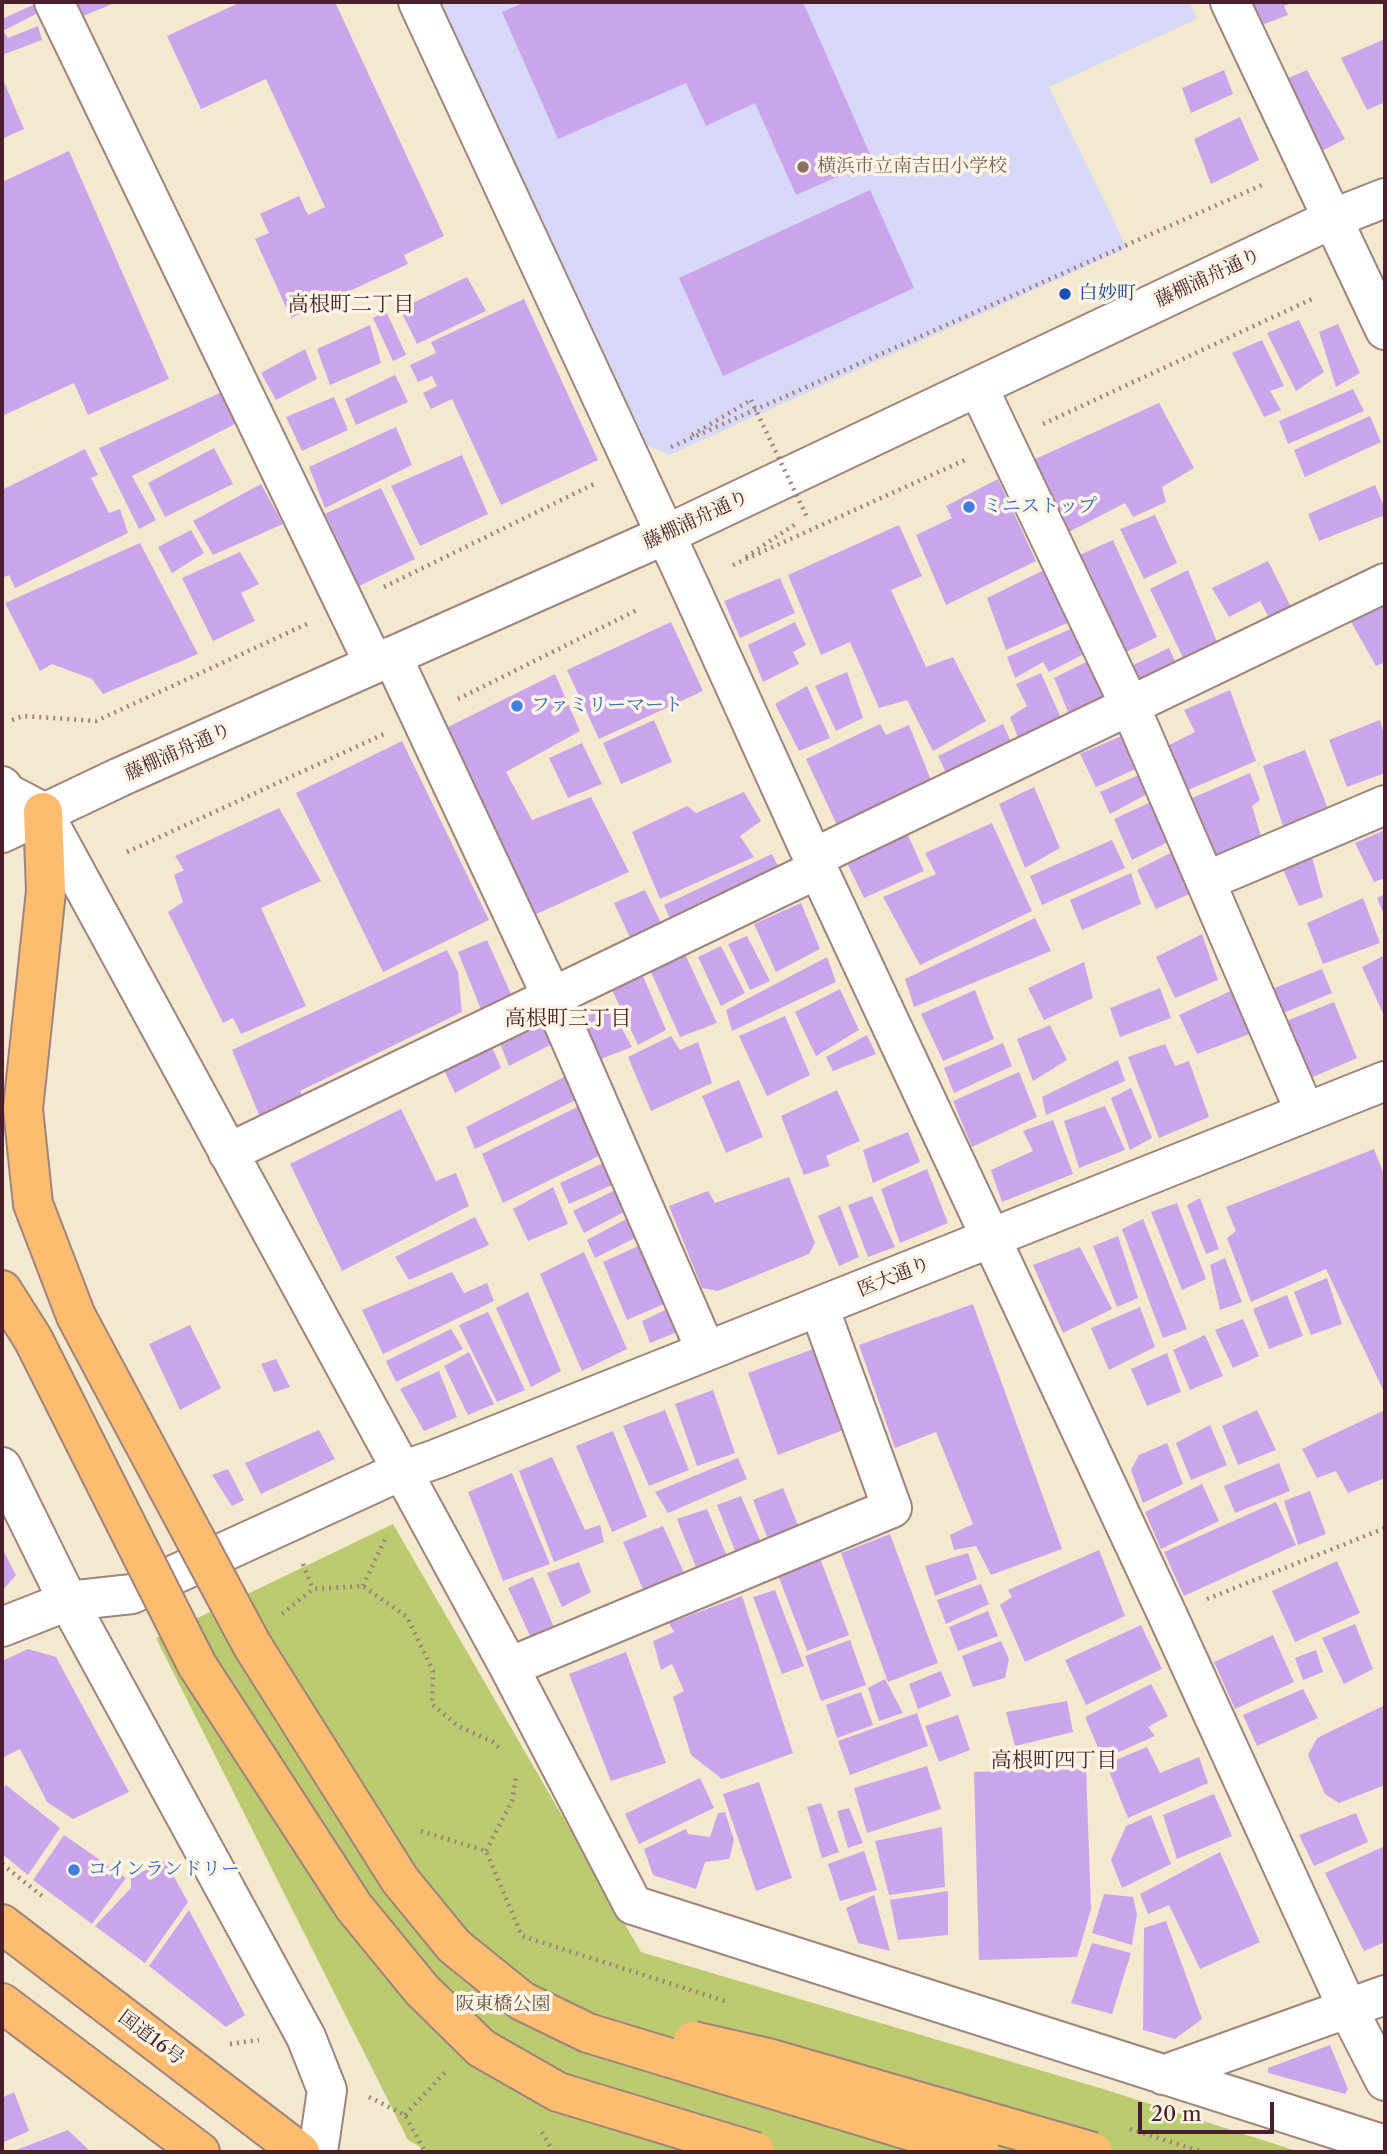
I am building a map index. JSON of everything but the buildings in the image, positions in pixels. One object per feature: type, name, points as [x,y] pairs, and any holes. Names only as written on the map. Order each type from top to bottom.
[{"type":"highway","points":[[43,812],[46,891],[23,1108],[33,1203],[76,1316],[252,1645],[400,1880],[454,1946],[522,2001],[588,2033],[980,2152]]},
{"type":"highway","points":[[2,1290],[33,1339],[197,1665],[354,1907],[422,1990],[481,2048],[558,2092],[755,2152]]},
{"type":"highway","name":"国道16号","points":[[2,1924],[300,2152]]},
{"type":"highway","points":[[2,2003],[200,2152]]},
{"type":"highway","points":[[533,2007],[768,2057],[1093,2152]]},
{"type":"street","points":[[54,2],[552,997],[706,1351]]},
{"type":"street","points":[[418,2],[815,864],[1167,1614],[1348,2008],[1385,2081]]},
{"type":"street","points":[[1230,2],[1385,330]]},
{"type":"street","name":"藤棚浦舟通り","points":[[2,833],[43,812],[665,535],[1334,218],[1385,198]]},
{"type":"street","points":[[978,387],[1130,705],[1305,1112]]},
{"type":"street","points":[[228,1153],[552,997],[1130,705],[1385,583]]},
{"type":"street","points":[[2,786],[7,793],[43,812],[509,1667],[633,1905],[1385,2145]]},
{"type":"street","points":[[1206,881],[1385,805]]},
{"type":"street","name":"医大通り","points":[[2,1627],[68,1601],[132,1594],[401,1471],[992,1239],[1385,1080]]},
{"type":"street","points":[[509,1667],[892,1508],[819,1307]]},
{"type":"street","points":[[2,1466],[68,1601],[306,2037],[327,2090],[318,2152]]},
{"type":"street","points":[[1163,2075],[1385,1995]]},
{"type":"path","points":[[733,565],[807,517],[751,400],[673,446],[1262,185]]},
{"type":"path","points":[[363,1586],[393,1524]]},
{"type":"path","points":[[1167,1614],[1385,1528]]},
{"type":"path","points":[[300,1558],[313,1589]]},
{"type":"path","points":[[275,1619],[313,1589],[363,1586],[407,1617],[433,1671],[432,1704],[458,1726],[493,1742],[509,1758]]},
{"type":"path","points":[[420,1830],[486,1851],[512,1801],[517,1767]]},
{"type":"path","points":[[2,1864],[45,1898]]},
{"type":"path","points":[[227,2044],[266,2039],[319,2072],[405,2115],[425,2152]]},
{"type":"path","points":[[405,2115],[449,2067]]},
{"type":"shaded area","name":"横浜市立南吉田小学校","points":[[441,2],[1189,2],[1197,19],[1049,87],[1127,248],[669,455],[647,445]]},
{"type":"green space","name":"阪東橋公園","points":[[393,1524],[641,1952],[1100,2088],[1300,2152],[429,2152],[408,2140],[156,1638]]},
{"type":"place","name":"横浜市立南吉田小学校","points":[[803,167]]},
{"type":"place","name":"白妙町","points":[[1065,294]]},
{"type":"place","name":"ミニストップ","points":[[969,507]]},
{"type":"place","name":"ファミリーマート","points":[[517,706]]},
{"type":"place","name":"コインランドリー","points":[[74,1870]]},
{"type":"district","name":"高根町二丁目","points":[[351,305]]},
{"type":"district","name":"高根町三丁目","points":[[568,1019]]},
{"type":"district","name":"高根町四丁目","points":[[1054,1761]]}]
